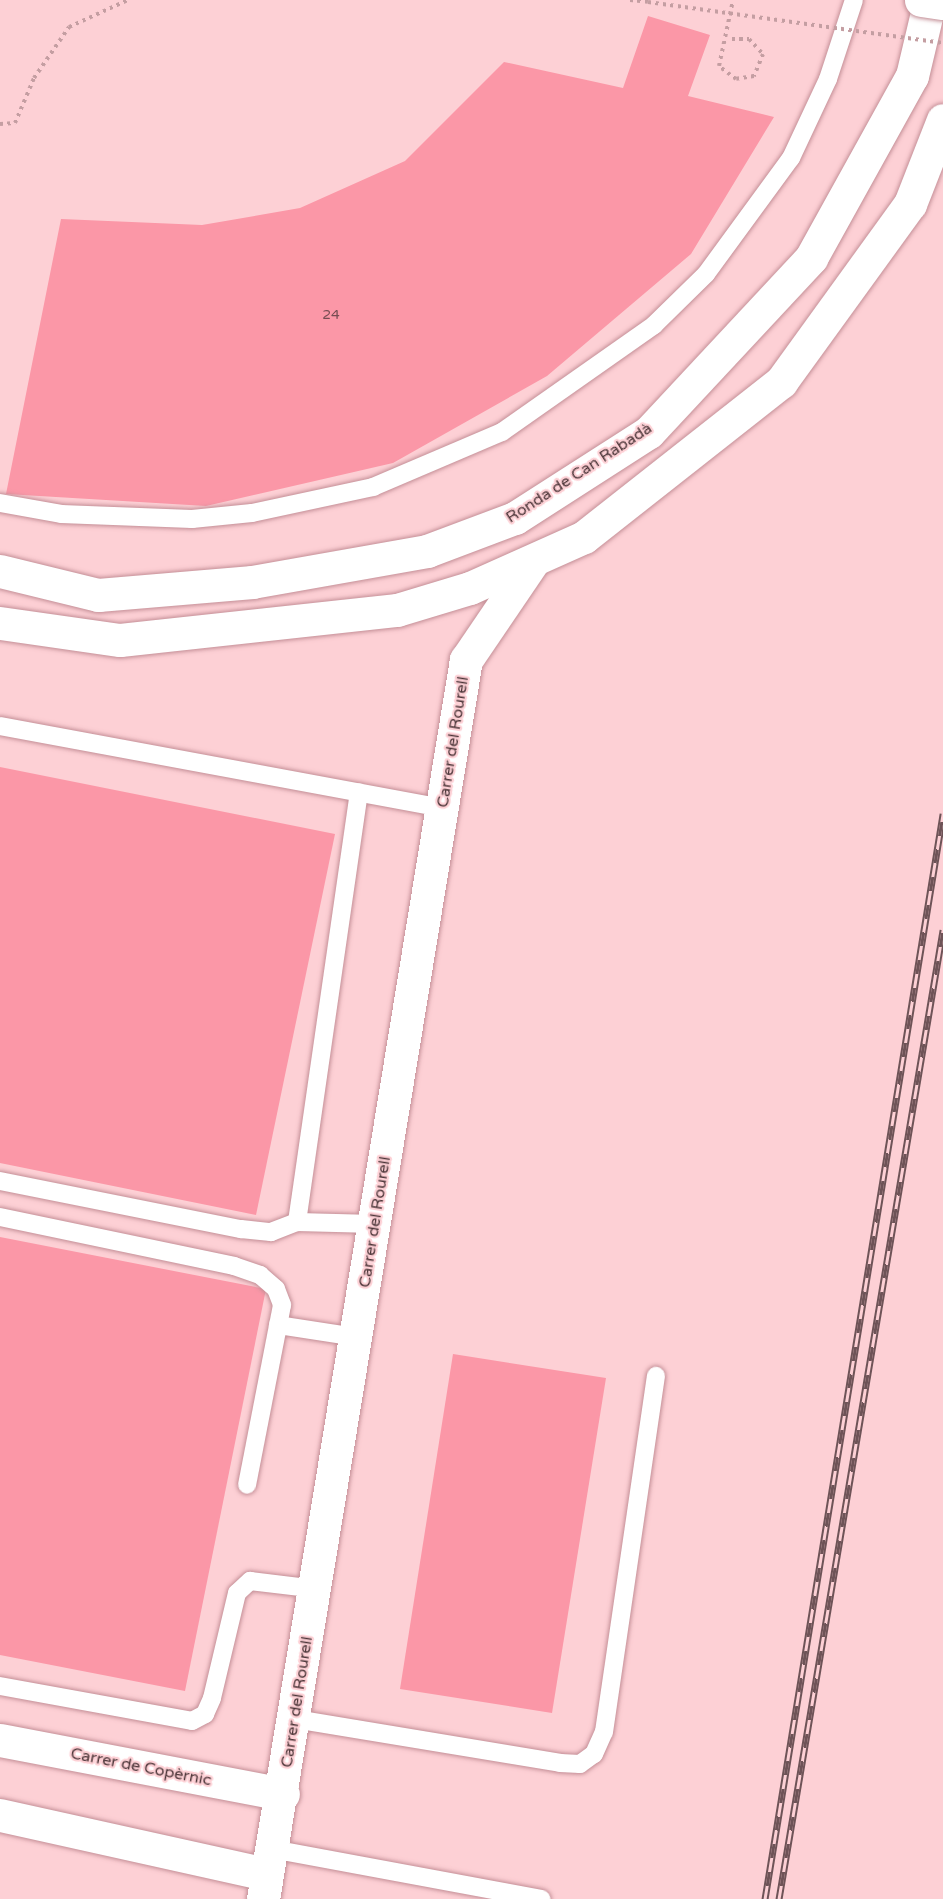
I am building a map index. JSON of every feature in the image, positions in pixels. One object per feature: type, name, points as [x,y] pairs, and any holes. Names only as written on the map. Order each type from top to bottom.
[{"type":"street","points":[[921,0],[943,3]]},
{"type":"street","name":"Ronda de Can Rabadà","points":[[0,571],[98,594],[252,582],[427,551],[515,518],[649,432],[811,258],[912,76],[930,0]]},
{"type":"street","points":[[0,623],[120,640],[398,610],[532,563],[584,537],[782,382],[910,204],[943,120]]},
{"type":"street","name":"Carrer del Rourell","points":[[267,1874],[295,1719],[466,660],[532,563]]},
{"type":"street","name":"Carrer de Copèrnic","points":[[0,1740],[282,1794]]},
{"type":"street","points":[[0,1815],[267,1874]]},
{"type":"lane","points":[[0,503],[61,514],[192,519],[252,513],[373,487],[502,432],[654,325],[706,274],[791,158],[828,79],[854,0]]},
{"type":"lane","points":[[0,726],[442,807]]},
{"type":"lane","points":[[297,1222],[359,792]]},
{"type":"lane","points":[[0,1181],[271,1232],[297,1222],[375,1224]]},
{"type":"lane","points":[[0,1217],[260,1275],[276,1289],[282,1305],[247,1485]]},
{"type":"lane","points":[[278,1325],[356,1336]]},
{"type":"lane","points":[[295,1719],[560,1763],[580,1764],[594,1754],[604,1732],[656,1376]]},
{"type":"lane","points":[[0,1686],[192,1721],[205,1714],[212,1698],[237,1593],[250,1581],[316,1589]]},
{"type":"lane","points":[[267,1874],[542,1899]]},
{"type":"path","points":[[0,124],[15,123],[34,78],[69,27],[128,0]]},
{"type":"path","points":[[630,0],[943,43]]},
{"type":"path","points":[[732,39],[749,39],[760,49],[762,65],[754,76],[736,79],[719,66],[733,0]]},
{"type":"building","points":[[648,16],[710,35],[688,96],[774,117],[691,254],[547,376],[393,463],[206,506],[6,494],[61,219],[202,225],[300,208],[405,161],[504,62],[623,88]]},
{"type":"building","points":[[0,767],[335,834],[256,1215],[0,1163]]},
{"type":"building","points":[[0,1237],[266,1289],[185,1691],[0,1655]]},
{"type":"building","points":[[453,1354],[606,1378],[552,1713],[400,1689]]},
{"type":"railway","points":[[765,1899],[943,814]]},
{"type":"railway","points":[[779,1899],[943,930]]}]
